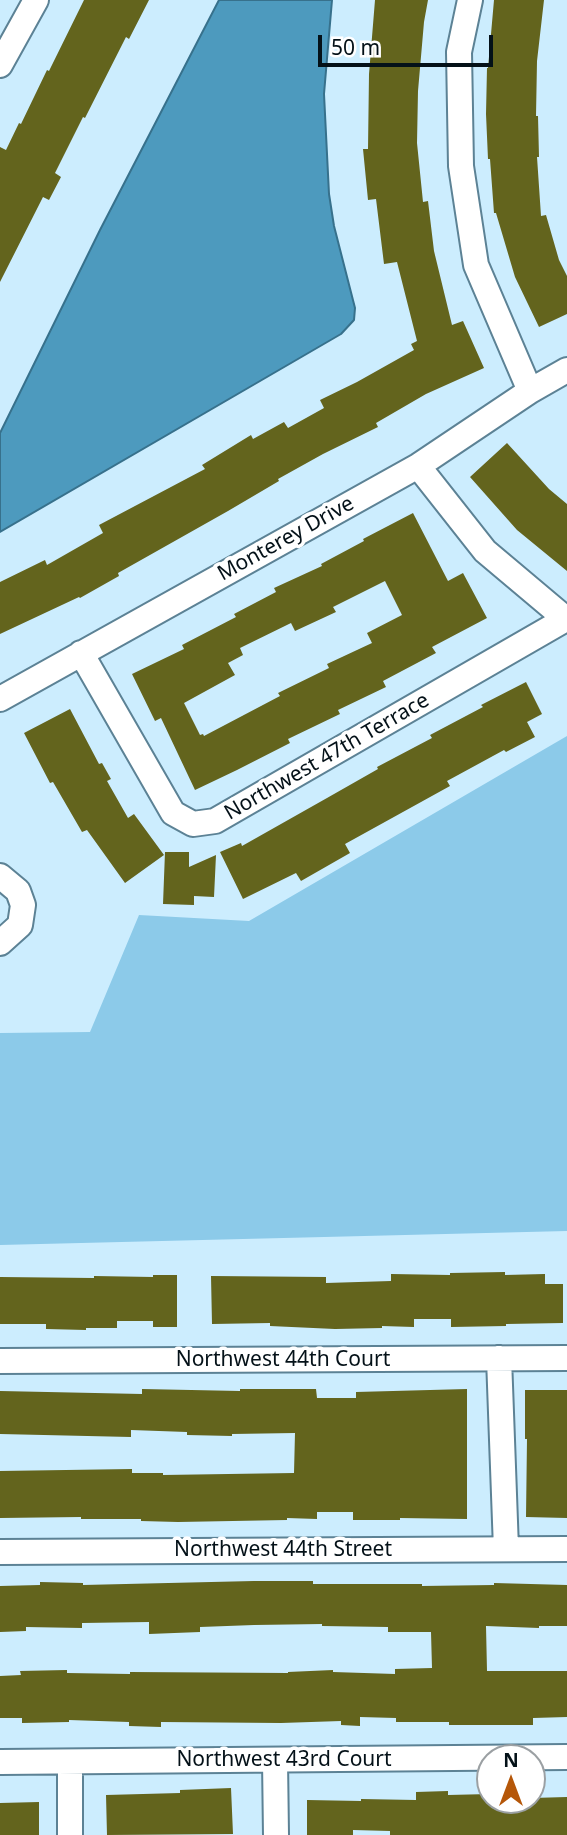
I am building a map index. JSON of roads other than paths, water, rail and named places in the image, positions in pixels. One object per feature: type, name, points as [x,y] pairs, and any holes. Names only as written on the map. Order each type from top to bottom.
[{"type":"street","points":[[0,65],[36,0]]},
{"type":"street","points":[[470,0],[459,52],[461,166],[476,265],[530,391]]},
{"type":"street","name":"Monterey Drive","points":[[0,699],[418,466],[530,391],[567,370]]},
{"type":"street","points":[[418,466],[485,551],[567,620]]},
{"type":"street","name":"Northwest 47th Terrace","points":[[81,653],[173,813],[192,824],[215,821],[567,620]]},
{"type":"street","points":[[0,876],[18,891],[23,905],[20,925],[0,943]]},
{"type":"street","points":[[499,1358],[506,1549]]},
{"type":"street","name":"Northwest 44th Court","points":[[0,1361],[567,1358]]},
{"type":"street","name":"Northwest 44th Street","points":[[0,1552],[567,1549]]},
{"type":"street","name":"Northwest 43rd Court","points":[[0,1762],[567,1757]]},
{"type":"street","points":[[275,1760],[276,1835]]},
{"type":"street","points":[[70,1762],[70,1835]]}]
